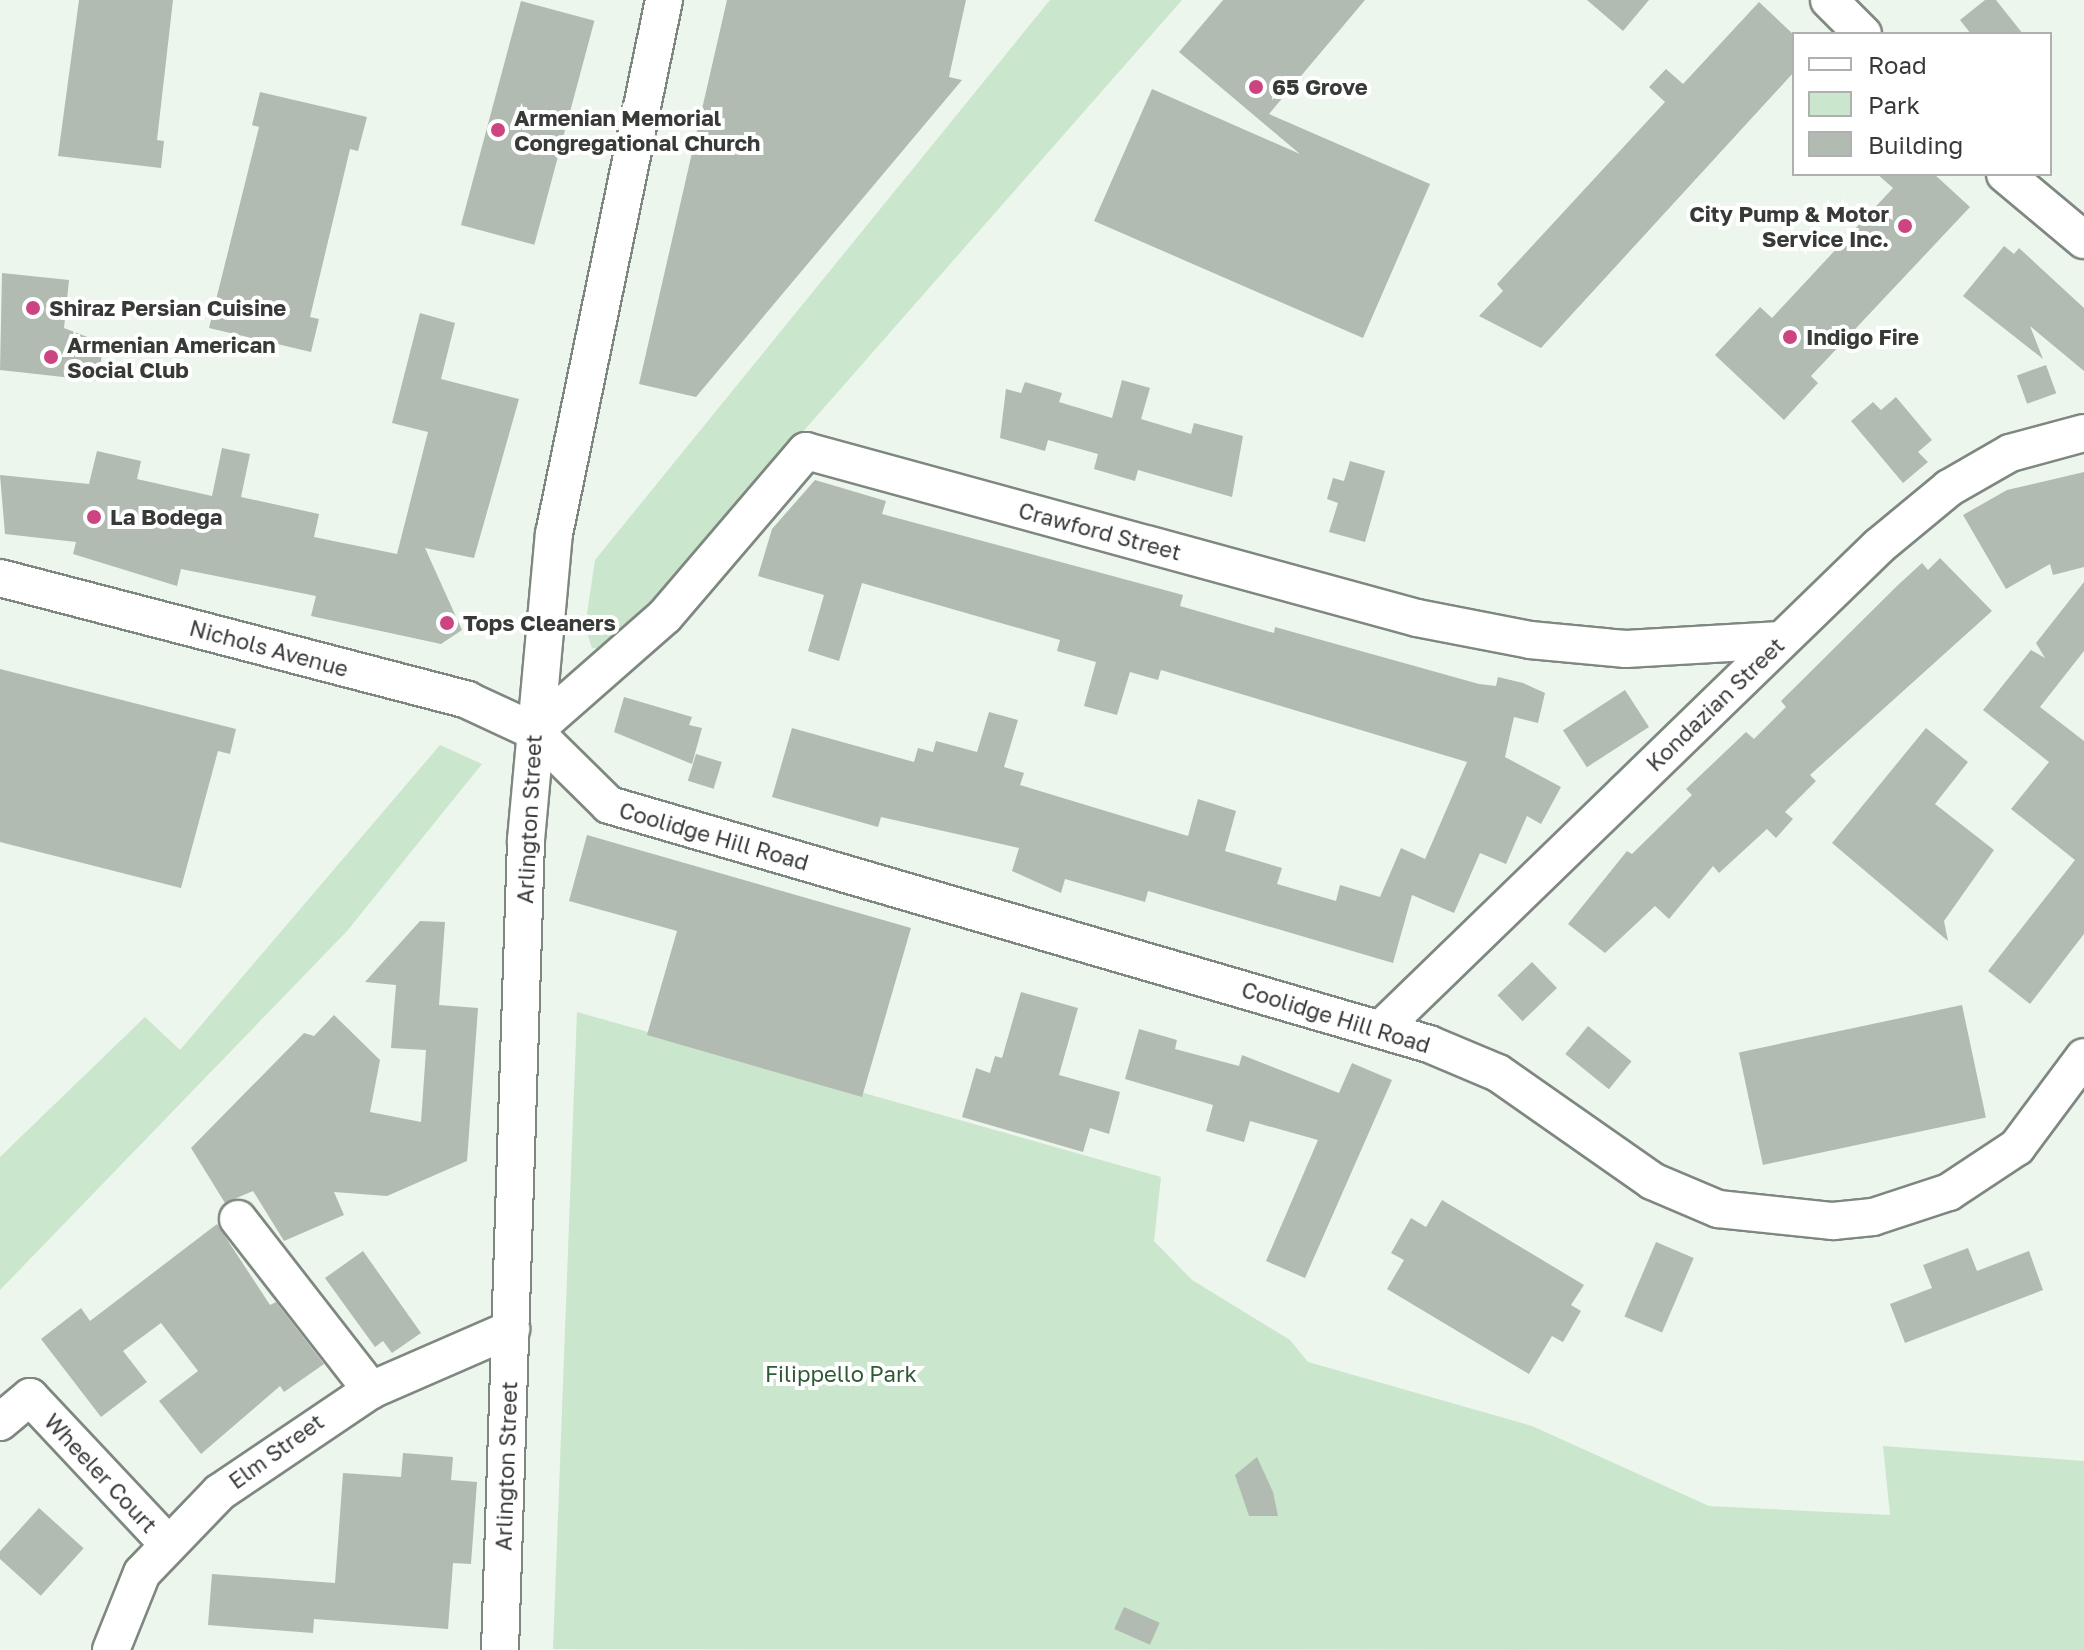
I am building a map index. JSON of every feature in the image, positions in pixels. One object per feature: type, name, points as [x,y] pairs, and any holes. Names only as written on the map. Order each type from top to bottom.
[{"type":"street","name":"Arlington Street","points":[[500,1650],[534,731],[558,490],[664,0]]},
{"type":"street","points":[[1829,0],[1861,32]]},
{"type":"street","points":[[2007,176],[2084,240]]},
{"type":"street","name":"Kondazian Street","points":[[1381,1029],[1781,640],[1949,488],[2010,453],[2084,433]]},
{"type":"street","name":"Crawford Street","points":[[534,731],[665,616],[806,451],[1417,618],[1530,640],[1641,649],[1781,640]]},
{"type":"street","name":"Nichols Avenue","points":[[0,578],[467,700],[534,731]]},
{"type":"street","name":"Coolidge Hill Road","points":[[534,731],[609,805],[1381,1029],[1498,1073],[1684,1197],[1793,1221],[1873,1217],[1984,1173],[2043,1120],[2084,1057]]},
{"type":"street","points":[[238,1219],[371,1390]]},
{"type":"street","name":"Elm Street","points":[[111,1650],[127,1601],[166,1542],[270,1453],[371,1390],[511,1329]]},
{"type":"street","name":"Wheeler Court","points":[[0,1422],[30,1397],[166,1542]]},
{"type":"green space","points":[[1050,0],[1182,0],[612,649],[592,648],[585,627],[595,560]]},
{"type":"green space","points":[[440,745],[482,764],[347,931],[0,1290],[0,1157],[145,1017],[180,1050]]},
{"type":"green space","name":"Filippello Park","points":[[577,1012],[1161,1177],[1154,1241],[1192,1280],[1290,1340],[1308,1362],[1532,1426],[1709,1506],[1890,1515],[1883,1446],[2084,1461],[2084,1650],[553,1649]]},
{"type":"building","points":[[79,0],[173,0],[157,140],[164,141],[161,168],[58,156]]},
{"type":"building","points":[[727,0],[966,0],[949,77],[962,80],[696,397],[639,384]]},
{"type":"building","points":[[1223,0],[1365,0],[1269,114],[1430,184],[1363,338],[1094,221],[1152,89],[1300,154],[1179,52]]},
{"type":"building","points":[[1587,0],[1649,0],[1623,31]]},
{"type":"building","points":[[1985,0],[1996,0],[2021,32],[1969,32],[1960,20]]},
{"type":"building","points":[[521,1],[594,21],[534,245],[461,225]]},
{"type":"building","points":[[1759,2],[1792,33],[1792,74],[1541,348],[1479,316],[1503,291],[1497,284],[1665,102],[1649,87],[1666,69],[1683,84]]},
{"type":"building","points":[[260,92],[367,117],[358,151],[350,149],[310,317],[319,319],[311,352],[209,328],[259,127],[252,125]]},
{"type":"building","name":"Indigo Fire","points":[[1879,176],[1936,176],[1970,207],[1811,376],[1818,383],[1784,420],[1715,355],[1760,307],[1772,318],[1893,188]]},
{"type":"building","points":[[2004,246],[2014,254],[2019,248],[2084,308],[2084,371],[2030,326],[2043,359],[1963,296]]},
{"type":"building","points":[[2,273],[69,280],[64,328],[103,343],[99,381],[0,370]]},
{"type":"building","points":[[420,313],[455,323],[441,379],[519,399],[474,558],[425,548],[462,630],[441,644],[311,616],[316,596],[181,569],[177,586],[73,554],[76,542],[5,534],[0,475],[89,484],[97,451],[141,461],[137,479],[212,496],[222,448],[250,454],[241,497],[319,514],[314,537],[397,554],[428,432],[392,423]]},
{"type":"building","points":[[2046,365],[2056,393],[2027,404],[2017,376]]},
{"type":"building","points":[[1122,380],[1150,388],[1141,419],[1191,434],[1194,423],[1243,436],[1232,497],[1138,470],[1135,481],[1094,469],[1098,454],[1048,440],[1045,451],[1000,438],[1006,389],[1021,393],[1025,382],[1062,393],[1059,402],[1112,418]]},
{"type":"building","points":[[1896,397],[1932,440],[1918,452],[1928,462],[1903,483],[1851,421],[1873,402],[1881,410]]},
{"type":"building","points":[[1350,461],[1385,471],[1365,542],[1329,532],[1338,503],[1327,499],[1333,478],[1344,481]]},
{"type":"building","points":[[2084,472],[2084,567],[2053,575],[2050,564],[2006,589],[1963,515],[2007,490]]},
{"type":"building","points":[[815,480],[886,501],[882,514],[1183,595],[1180,606],[1274,633],[1275,627],[1479,684],[1496,686],[1498,677],[1523,683],[1545,693],[1538,723],[1514,717],[1505,757],[1561,787],[1541,824],[1527,816],[1506,864],[1480,853],[1454,913],[1412,895],[1393,963],[1148,891],[1145,902],[1065,879],[1061,893],[1012,871],[1019,848],[881,817],[878,827],[772,797],[792,728],[914,762],[918,748],[933,752],[936,741],[977,752],[989,712],[1018,720],[1004,767],[1024,773],[1020,785],[1188,836],[1198,799],[1236,811],[1225,851],[1282,868],[1277,884],[1336,901],[1340,885],[1380,897],[1401,848],[1425,859],[1467,762],[1161,670],[1158,680],[1130,672],[1117,715],[1084,706],[1096,662],[1057,651],[1060,640],[862,583],[839,661],[808,651],[824,595],[758,576],[772,529]]},
{"type":"building","points":[[1940,558],[1992,611],[1810,775],[1816,781],[1785,812],[1793,819],[1776,838],[1767,829],[1719,873],[1713,866],[1669,919],[1655,906],[1605,953],[1568,924],[1627,851],[1632,854],[1692,795],[1686,789],[1746,732],[1754,739],[1786,707],[1781,701],[1898,585],[1922,563],[1928,570]]},
{"type":"building","points":[[2084,582],[2084,651],[2040,707],[2084,741],[2084,934],[2030,1004],[1988,971],[2075,860],[2011,809],[2049,762],[1983,710],[2031,650],[2045,658],[2036,643]]},
{"type":"building","points":[[0,669],[236,729],[230,754],[218,751],[181,888],[0,842]]},
{"type":"building","points":[[1625,690],[1649,727],[1587,767],[1563,730]]},
{"type":"building","points":[[624,697],[692,717],[689,725],[702,728],[692,764],[614,732]]},
{"type":"building","points":[[1926,728],[1968,762],[1935,804],[1994,850],[1944,921],[1948,941],[1832,843]]},
{"type":"building","points":[[696,754],[722,762],[714,789],[688,781]]},
{"type":"building","points":[[587,835],[911,928],[862,1097],[647,1035],[677,931],[569,901]]},
{"type":"building","points":[[420,921],[445,922],[439,1005],[478,1008],[467,1161],[387,1196],[334,1192],[344,1215],[284,1241],[253,1191],[225,1203],[191,1148],[304,1033],[314,1036],[334,1015],[380,1060],[370,1112],[421,1122],[426,1050],[391,1048],[396,985],[365,982]]},
{"type":"building","points":[[1532,962],[1557,988],[1522,1021],[1497,995]]},
{"type":"building","points":[[1021,992],[1078,1008],[1059,1075],[1120,1092],[1109,1134],[1090,1128],[1083,1152],[962,1117],[976,1068],[990,1073],[995,1056],[1002,1058]]},
{"type":"building","points":[[1962,1005],[1986,1117],[1763,1165],[1739,1052]]},
{"type":"building","points":[[1588,1026],[1632,1061],[1609,1089],[1565,1054]]},
{"type":"building","points":[[1139,1029],[1177,1040],[1175,1049],[1239,1066],[1242,1055],[1339,1093],[1352,1063],[1392,1080],[1305,1278],[1266,1261],[1318,1140],[1250,1121],[1244,1142],[1206,1131],[1213,1105],[1125,1079]]},
{"type":"building","points":[[1442,1200],[1584,1285],[1571,1305],[1581,1311],[1563,1342],[1552,1336],[1529,1374],[1387,1289],[1404,1260],[1391,1253],[1411,1218],[1426,1227]]},
{"type":"building","points":[[217,1224],[270,1305],[276,1302],[324,1364],[284,1392],[280,1386],[201,1454],[159,1401],[198,1371],[161,1323],[123,1351],[147,1382],[101,1417],[41,1339],[81,1308],[90,1321]]},
{"type":"building","points":[[1656,1242],[1694,1258],[1662,1333],[1624,1317]]},
{"type":"building","points":[[1968,1248],[1977,1271],[2029,1251],[2043,1290],[1905,1343],[1890,1304],[1932,1288],[1923,1265]]},
{"type":"building","points":[[363,1251],[421,1333],[392,1353],[383,1341],[375,1347],[325,1278]]},
{"type":"building","points":[[403,1453],[453,1457],[451,1480],[477,1482],[471,1564],[453,1563],[448,1629],[314,1619],[313,1633],[208,1625],[212,1574],[335,1583],[343,1473],[401,1477]]},
{"type":"building","points":[[1257,1457],[1273,1492],[1278,1516],[1249,1516],[1235,1475]]},
{"type":"building","points":[[39,1508],[84,1548],[41,1596],[0,1559],[0,1551]]},
{"type":"building","points":[[1124,1607],[1160,1623],[1150,1645],[1114,1629]]},
{"type":"place","name":"65 Grove","points":[[1256,87]]},
{"type":"place","name":"Armenian Memorial Congregational Church","points":[[498,130]]},
{"type":"place","name":"City Pump & Motor Service Inc.","points":[[1905,226]]},
{"type":"place","name":"Shiraz Persian Cuisine","points":[[33,308]]},
{"type":"place","name":"Indigo Fire","points":[[1790,337]]},
{"type":"place","name":"Armenian American Social Club","points":[[51,357]]},
{"type":"place","name":"La Bodega","points":[[94,517]]},
{"type":"place","name":"Tops Cleaners","points":[[447,623]]}]
